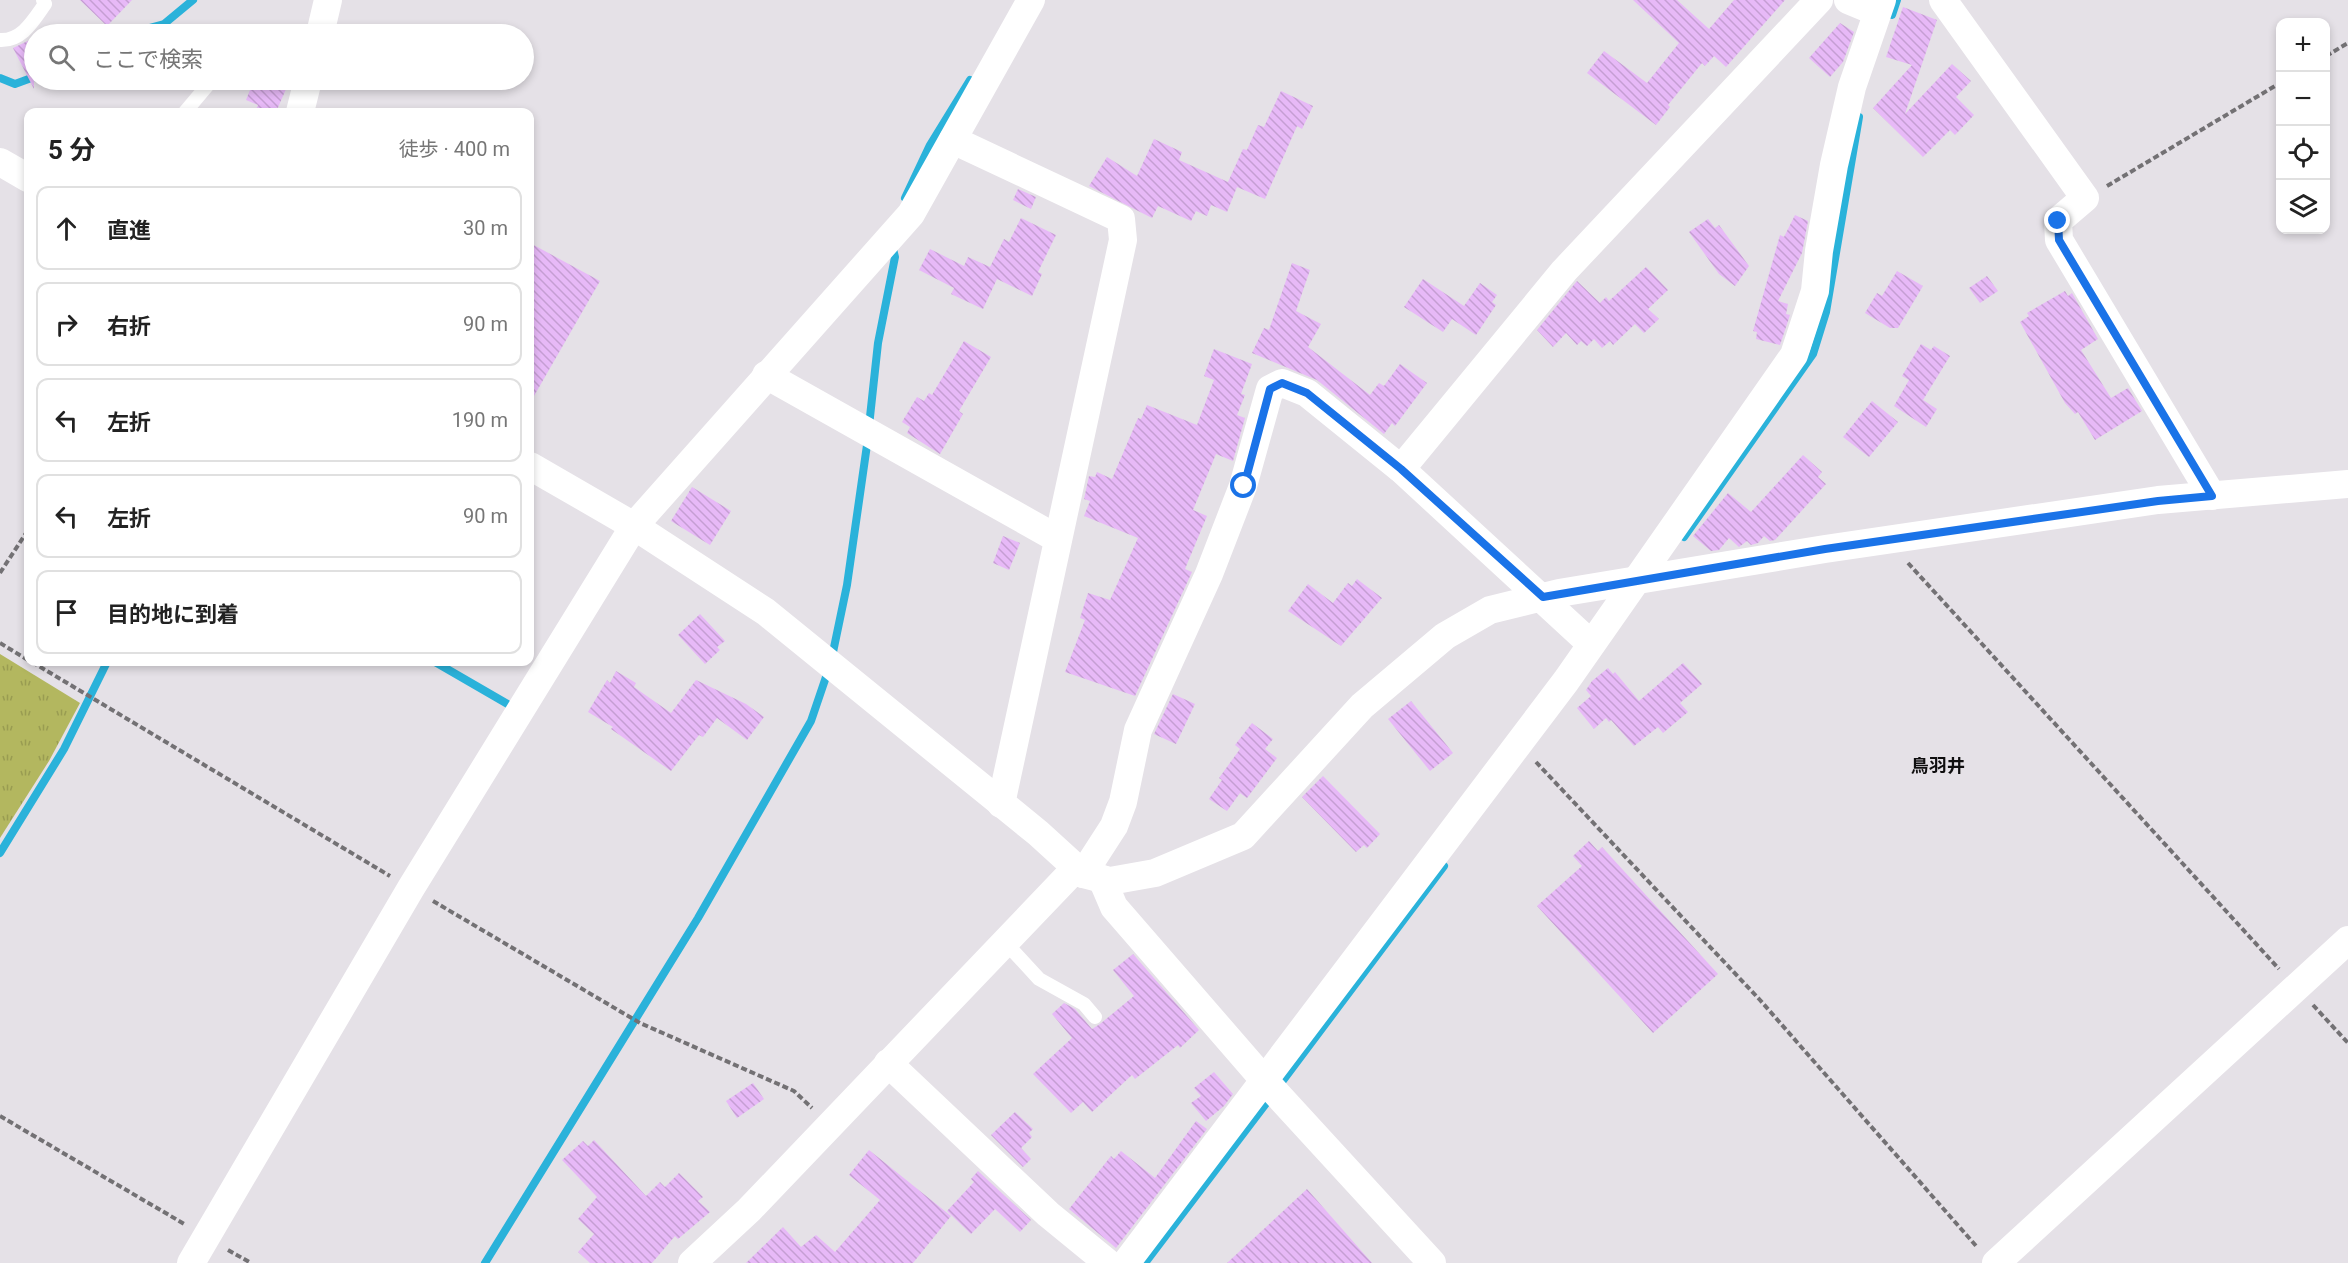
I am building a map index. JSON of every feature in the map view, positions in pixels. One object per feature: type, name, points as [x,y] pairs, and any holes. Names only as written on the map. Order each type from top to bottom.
[{"type":"street","points":[[322,24],[328,0]]},
{"type":"street","points":[[191,1263],[411,888],[634,526],[911,214],[1031,0]]},
{"type":"street","points":[[1401,469],[1564,271],[1819,0]]},
{"type":"street","points":[[1126,1263],[1518,745],[1794,355],[1815,291],[1819,250],[1844,120],[1880,6],[1848,0]]},
{"type":"street","points":[[1943,0],[2085,198],[2058,221],[2059,240],[2212,496]]},
{"type":"street","points":[[301,108],[306,90]]},
{"type":"street","points":[[952,140],[1121,219],[1123,240],[1001,804]]},
{"type":"street","points":[[0,162],[24,176]]},
{"type":"street","points":[[766,375],[1058,539]]},
{"type":"street","points":[[692,1263],[749,1210],[1004,941],[1087,874],[1114,826],[1123,802],[1137,730],[1209,574],[1244,486],[1270,389],[1282,383],[1307,393],[1401,469],[1543,597],[1591,644]]},
{"type":"street","points":[[534,468],[634,526],[766,612],[1087,874],[1265,1081],[1432,1263]]},
{"type":"street","points":[[1087,874],[1110,881],[1155,873],[1243,836],[1362,706],[1445,636],[1490,610],[1543,597],[1887,540],[2158,501],[2348,484]]},
{"type":"street","points":[[1990,1259],[2348,940]]},
{"type":"street","points":[[888,1063],[1048,1214],[1108,1263]]},
{"type":"lane","points":[[31,24],[45,4],[43,0]]},
{"type":"lane","points":[[0,40],[10,41],[24,31]]},
{"type":"lane","points":[[188,108],[204,90]]},
{"type":"lane","points":[[1004,941],[1039,979],[1084,1004],[1095,1017]]},
{"type":"path","points":[[2330,53],[2348,43]]},
{"type":"path","points":[[2085,198],[2276,85]]},
{"type":"path","points":[[0,573],[24,536]]},
{"type":"path","points":[[1887,540],[2348,1043]]},
{"type":"path","points":[[0,643],[24,658]]},
{"type":"path","points":[[1518,745],[1570,797],[1760,1000],[1990,1259]]},
{"type":"path","points":[[0,1116],[251,1263]]},
{"type":"green space","points":[[0,654],[80,703],[49,761],[0,838]]},
{"type":"building","points":[[80,0],[132,0],[109,24],[105,24]]},
{"type":"building","points":[[1633,0],[1677,0],[1709,29],[1734,0],[1785,0],[1726,67],[1714,56],[1705,66],[1702,63],[1668,105],[1670,107],[1656,125],[1587,73],[1604,51],[1647,83],[1679,43]]},
{"type":"building","points":[[1903,7],[1937,20],[1905,114],[1952,64],[1971,81],[1956,97],[1974,115],[1955,135],[1950,130],[1923,157],[1873,108],[1912,65],[1886,57]]},
{"type":"building","points":[[1840,23],[1854,32],[1843,62],[1830,77],[1809,58]]},
{"type":"building","points":[[24,43],[24,69],[13,48]]},
{"type":"building","points":[[250,90],[286,90],[278,108],[257,108],[258,105],[246,100]]},
{"type":"building","points":[[1281,91],[1313,106],[1302,129],[1297,126],[1265,199],[1237,187],[1227,212],[1211,205],[1207,216],[1196,211],[1191,221],[1158,206],[1152,218],[1089,186],[1107,157],[1137,176],[1154,139],[1182,152],[1179,160],[1228,182],[1243,149],[1247,150],[1258,125],[1264,127]]},
{"type":"building","points":[[1018,189],[1036,197],[1031,209],[1013,200]]},
{"type":"building","points":[[1795,215],[1808,221],[1802,253],[1778,301],[1788,304],[1786,314],[1790,315],[1780,345],[1756,339],[1757,332],[1753,331],[1780,235],[1784,237]]},
{"type":"building","points":[[1021,218],[1056,235],[1038,272],[1042,274],[1032,296],[997,279],[983,309],[951,294],[954,288],[919,270],[930,249],[964,266],[968,257],[990,267],[1004,239],[1009,242]]},
{"type":"building","points":[[1708,219],[1715,228],[1719,225],[1749,266],[1735,286],[1719,274],[1689,232]]},
{"type":"building","points":[[534,245],[600,281],[534,396]]},
{"type":"building","points":[[1292,263],[1310,270],[1296,311],[1321,324],[1308,347],[1370,395],[1379,383],[1384,386],[1400,364],[1427,383],[1395,426],[1392,423],[1384,434],[1317,380],[1252,353],[1264,328],[1269,330]]},
{"type":"building","points":[[1646,267],[1668,290],[1648,309],[1659,319],[1644,333],[1635,324],[1613,345],[1610,341],[1602,348],[1594,339],[1587,346],[1581,341],[1577,345],[1566,333],[1553,347],[1537,330],[1577,281],[1600,303],[1606,297],[1609,301]]},
{"type":"building","points":[[1897,271],[1923,286],[1898,328],[1890,328],[1865,313],[1877,293],[1882,296]]},
{"type":"building","points":[[1987,276],[1998,291],[1980,303],[1969,288]]},
{"type":"building","points":[[1423,279],[1464,306],[1480,283],[1497,295],[1492,302],[1496,305],[1476,335],[1452,319],[1443,332],[1404,307]]},
{"type":"building","points":[[2065,291],[2068,296],[2072,293],[2098,339],[2081,350],[2111,398],[2128,388],[2142,411],[2095,440],[2078,412],[2075,414],[2065,403],[2020,322],[2029,316],[2027,313]]},
{"type":"building","points":[[964,341],[991,357],[959,411],[963,414],[940,454],[907,433],[910,427],[902,422],[917,397],[924,401],[929,393],[932,395]]},
{"type":"building","points":[[1921,344],[1931,350],[1934,346],[1950,356],[1923,400],[1937,409],[1926,427],[1894,406],[1909,380],[1902,376]]},
{"type":"building","points":[[1214,349],[1252,364],[1241,394],[1245,395],[1237,415],[1245,418],[1233,461],[1216,454],[1193,510],[1207,516],[1185,569],[1192,572],[1135,696],[1065,672],[1085,620],[1080,618],[1088,593],[1110,600],[1138,538],[1084,516],[1090,501],[1084,499],[1089,476],[1095,477],[1097,472],[1112,479],[1138,418],[1141,419],[1147,405],[1197,425],[1214,380],[1204,376]]},
{"type":"building","points":[[1872,401],[1898,422],[1869,457],[1843,437]]},
{"type":"building","points":[[1803,455],[1822,472],[1818,477],[1826,484],[1775,540],[1770,541],[1764,536],[1758,543],[1751,545],[1747,541],[1739,547],[1729,538],[1719,550],[1711,551],[1693,536],[1728,493],[1751,512]]},
{"type":"building","points":[[692,487],[731,511],[710,545],[671,521]]},
{"type":"building","points":[[1003,536],[1020,543],[1009,570],[993,563]]},
{"type":"building","points":[[1357,579],[1382,598],[1341,646],[1288,611],[1308,584],[1333,603],[1348,583],[1352,586]]},
{"type":"building","points":[[700,614],[725,641],[717,647],[720,650],[705,664],[678,635]]},
{"type":"building","points":[[1683,663],[1702,684],[1680,703],[1688,712],[1663,733],[1658,727],[1634,746],[1611,720],[1609,722],[1606,718],[1594,729],[1577,708],[1591,696],[1586,690],[1592,681],[1608,668],[1613,674],[1615,672],[1639,701]]},
{"type":"building","points":[[616,671],[636,683],[634,687],[671,713],[696,680],[746,704],[764,717],[747,740],[717,718],[703,737],[699,735],[671,771],[611,729],[613,727],[588,712],[607,680],[610,683]]},
{"type":"building","points":[[1173,694],[1195,704],[1176,744],[1154,734]]},
{"type":"building","points":[[1411,701],[1453,753],[1430,771],[1388,719]]},
{"type":"building","points":[[1252,723],[1273,739],[1265,749],[1277,758],[1247,798],[1240,793],[1227,811],[1209,799],[1222,780],[1219,778],[1240,749],[1235,745]]},
{"type":"building","points":[[1323,776],[1380,834],[1367,848],[1364,845],[1356,852],[1302,797]]},
{"type":"building","points":[[1589,841],[1598,851],[1602,847],[1718,974],[1653,1033],[1537,906],[1582,866],[1573,856]]},
{"type":"building","points":[[1133,954],[1199,1030],[1180,1048],[1178,1045],[1135,1079],[1132,1075],[1092,1112],[1083,1102],[1071,1113],[1033,1074],[1072,1038],[1052,1014],[1064,1003],[1075,1009],[1092,1029],[1100,1024],[1134,996],[1113,970]]},
{"type":"building","points":[[1214,1072],[1233,1094],[1224,1106],[1206,1121],[1191,1103],[1201,1096],[1194,1088]]},
{"type":"building","points":[[753,1083],[764,1099],[737,1118],[726,1101]]},
{"type":"building","points":[[1015,1112],[1033,1129],[1029,1133],[1032,1137],[1021,1148],[1031,1159],[1023,1167],[991,1135]]},
{"type":"building","points":[[1196,1121],[1207,1129],[1116,1248],[1069,1209],[1111,1156],[1114,1159],[1121,1151],[1155,1178]]},
{"type":"building","points":[[594,1140],[646,1196],[660,1182],[665,1187],[679,1173],[703,1197],[698,1201],[710,1212],[678,1239],[675,1236],[652,1263],[590,1263],[578,1252],[594,1234],[578,1219],[597,1197],[562,1160],[583,1141],[588,1146]]},
{"type":"building","points":[[869,1150],[951,1216],[913,1263],[746,1263],[783,1227],[801,1247],[816,1235],[835,1252],[880,1200],[849,1175]]},
{"type":"building","points":[[978,1171],[1031,1220],[1020,1232],[995,1209],[971,1234],[947,1211],[974,1182],[971,1179]]},
{"type":"building","points":[[1307,1189],[1372,1263],[1227,1263]]},
{"type":"waterway","points":[[164,24],[193,0]]},
{"type":"waterway","points":[[1892,15],[1897,0]]},
{"type":"waterway","points":[[0,78],[15,84],[24,81]]},
{"type":"waterway","points":[[905,198],[930,145],[970,80]]},
{"type":"waterway","points":[[1684,537],[1813,354],[1826,312],[1859,117]]},
{"type":"waterway","points":[[869,426],[878,343],[895,257],[892,245]]},
{"type":"waterway","points":[[832,657],[847,585],[868,438]]},
{"type":"waterway","points":[[0,853],[64,749],[105,666]]},
{"type":"waterway","points":[[442,666],[511,706]]},
{"type":"waterway","points":[[485,1263],[698,918],[811,721],[828,671]]},
{"type":"waterway","points":[[1278,1087],[1444,866]]},
{"type":"waterway","points":[[1145,1263],[1271,1097]]},
{"type":"district","name":"鳥羽井","points":[[1938,766]]},
{"type":"route","points":[[1244,486],[1270,389],[1282,383],[1307,393],[1401,469],[1543,597],[1825,549],[2158,501],[2212,496],[2059,240],[2058,221]]}]
